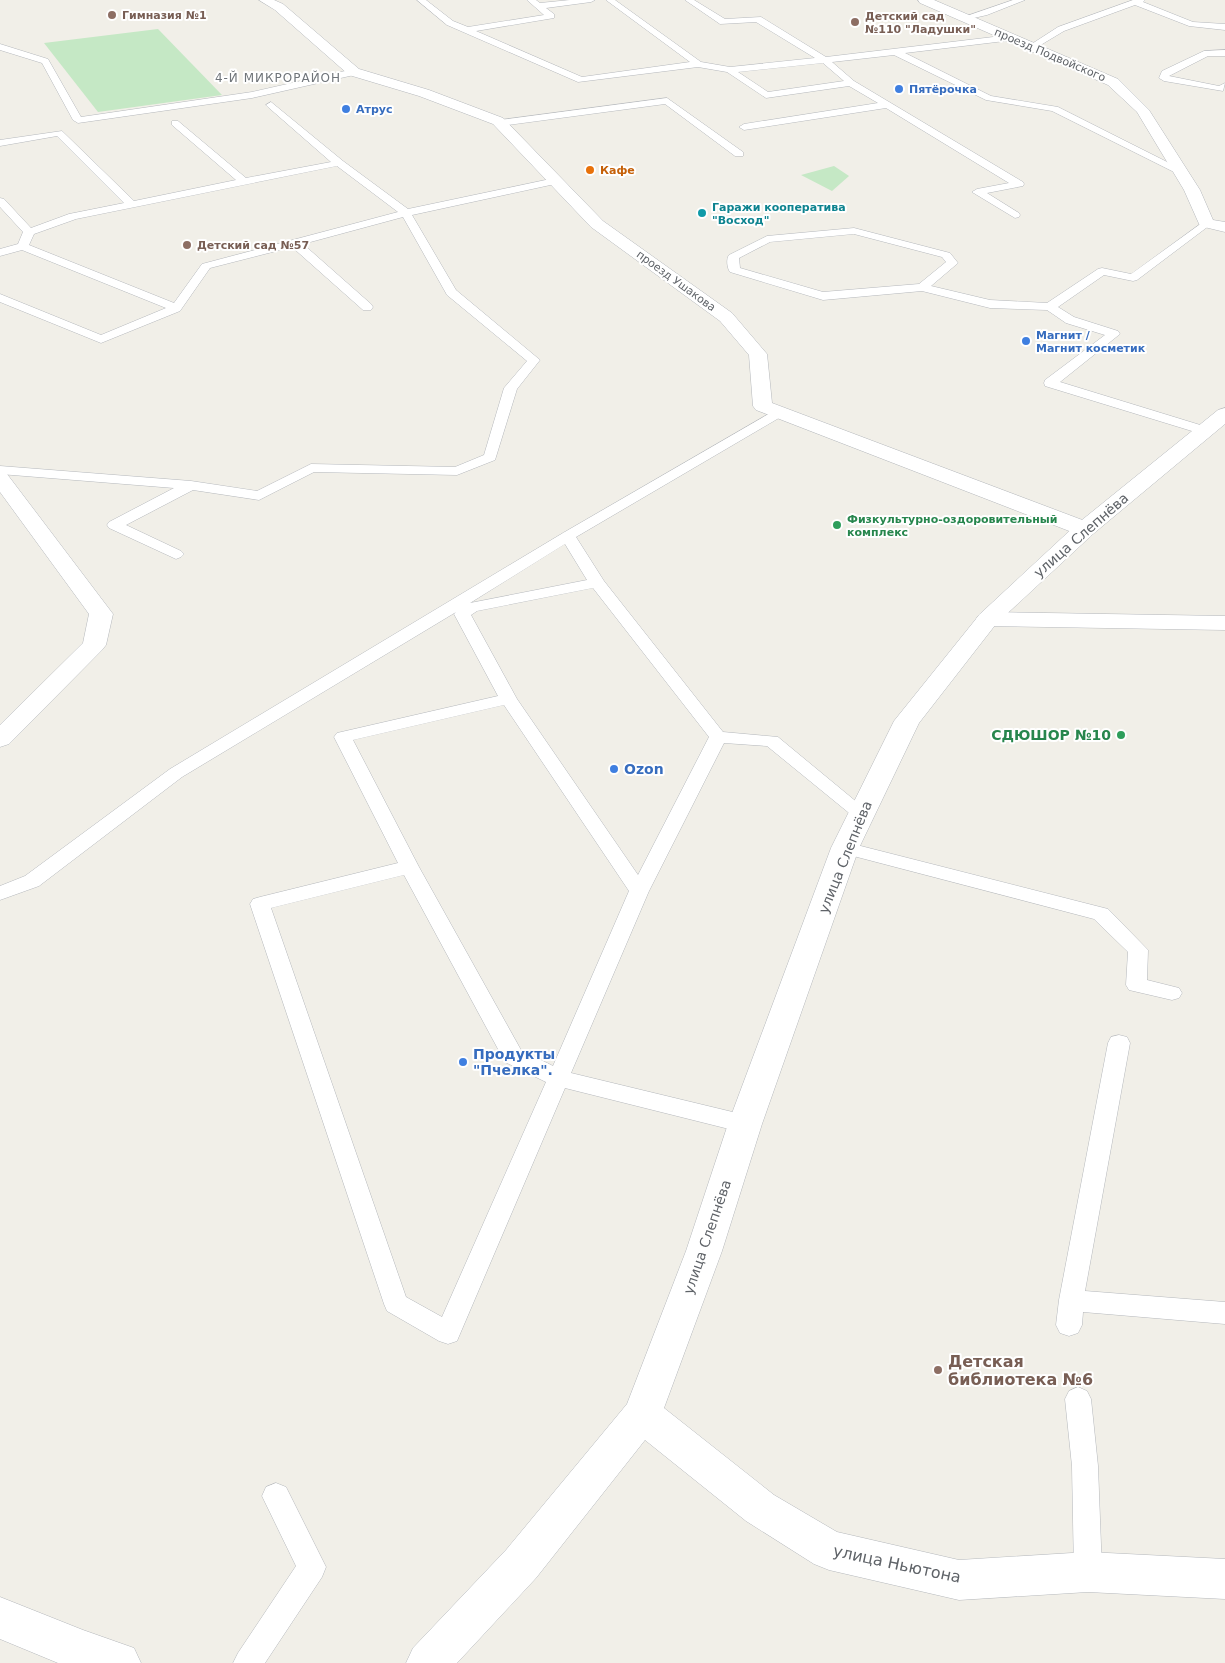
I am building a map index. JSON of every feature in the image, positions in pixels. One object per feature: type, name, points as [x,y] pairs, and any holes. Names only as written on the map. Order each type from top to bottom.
[{"type":"street","name":"проезд Ушакова","points":[[265,0],[279,7],[354,72],[424,93],[500,123],[597,224],[726,317],[758,354],[763,406],[1085,529]]},
{"type":"street","name":"проезд Подвойского","points":[[924,0],[1113,82],[1142,110],[1192,190],[1206,223]]},
{"type":"street","points":[[1206,223],[1225,227]]},
{"type":"street","name":"улица Слепнёва","points":[[428,1663],[521,1564],[642,1414],[704,1251],[745,1124],[845,848],[907,721],[988,619],[1085,529],[1215,423]]},
{"type":"street","points":[[0,478],[101,614],[94,645],[0,740]]},
{"type":"street","points":[[988,619],[1225,623]]},
{"type":"street","name":"улица Ньютона","points":[[642,1414],[760,1508],[829,1550],[960,1580],[1088,1572],[1225,1578]]},
{"type":"street","points":[[0,1618],[83,1652],[119,1663]]},
{"type":"lane","points":[[421,0],[450,23],[582,80],[698,64],[730,70],[826,61],[1010,38]]},
{"type":"lane","points":[[535,3],[591,0]]},
{"type":"lane","points":[[610,0],[698,64]]},
{"type":"lane","points":[[689,0],[723,22],[758,19],[826,61],[850,83],[1019,184],[977,192],[1015,215]]},
{"type":"lane","points":[[965,18],[984,14],[1021,0]]},
{"type":"lane","points":[[1031,47],[1061,29],[1138,1],[1192,24],[1225,28]]},
{"type":"lane","points":[[467,30],[551,16],[535,3]]},
{"type":"lane","points":[[0,47],[45,60],[78,120],[252,95],[354,72]]},
{"type":"lane","points":[[895,52],[989,98],[1055,109],[1180,171]]},
{"type":"lane","points":[[1223,91],[1164,78],[1165,74],[1207,53],[1225,53]]},
{"type":"lane","points":[[730,70],[766,95],[850,83]]},
{"type":"lane","points":[[500,123],[667,101],[739,154]]},
{"type":"lane","points":[[0,470],[191,485],[260,496],[310,468],[457,471],[490,457],[511,388],[534,360],[451,292],[406,213],[339,162],[271,105]]},
{"type":"lane","points":[[744,126],[887,105]]},
{"type":"lane","points":[[175,123],[244,182]]},
{"type":"lane","points":[[0,143],[59,133],[131,204]]},
{"type":"lane","points":[[23,246],[29,232],[73,216],[339,162]]},
{"type":"lane","points":[[0,298],[101,339],[176,308],[206,266],[406,213],[555,181]]},
{"type":"lane","points":[[0,201],[29,232]]},
{"type":"lane","points":[[1050,307],[1102,271],[1133,278],[1206,223]]},
{"type":"lane","points":[[922,287],[952,263],[946,255],[854,232],[767,239],[733,257],[734,270],[822,296],[922,287],[990,304],[1050,307],[1070,320],[1114,334],[1050,383],[1215,423]]},
{"type":"lane","points":[[295,243],[367,307]]},
{"type":"lane","points":[[0,253],[23,246],[176,308]]},
{"type":"lane","points":[[0,893],[32,881],[176,773],[472,596],[568,536],[779,412]]},
{"type":"lane","points":[[176,554],[114,525],[191,485]]},
{"type":"lane","points":[[568,536],[597,583],[718,737],[772,741],[861,813]]},
{"type":"lane","points":[[597,583],[472,607],[462,614],[508,699],[638,891]]},
{"type":"lane","points":[[508,699],[343,737],[409,867],[512,1056],[558,1078],[745,1124]]},
{"type":"lane","points":[[409,867],[260,904],[396,1304],[448,1333],[638,891],[718,737]]},
{"type":"lane","points":[[845,848],[1101,914],[1138,950],[1136,985],[1172,993]]},
{"type":"lane","points":[[1069,1325],[1071,1300],[1119,1044]]},
{"type":"lane","points":[[1071,1300],[1225,1313]]},
{"type":"lane","points":[[1078,1399],[1085,1466],[1088,1572]]},
{"type":"lane","points":[[248,1663],[312,1567],[276,1496]]},
{"type":"green space","points":[[158,29],[222,95],[98,112],[44,43]]},
{"type":"green space","points":[[834,166],[849,176],[832,191],[801,175]]},
{"type":"place","name":"Гимназия №1","points":[[112,15]]},
{"type":"place","name":"Детский сад №110 \"Ладушки\"","points":[[855,22]]},
{"type":"place","name":"Пятёрочка","points":[[899,89]]},
{"type":"place","name":"Атрус","points":[[346,109]]},
{"type":"place","name":"Кафе","points":[[590,170]]},
{"type":"place","name":"Гаражи кооператива \"Восход\"","points":[[702,213]]},
{"type":"place","name":"Детский сад №57","points":[[187,245]]},
{"type":"place","name":"Магнит / Магнит косметик","points":[[1026,341]]},
{"type":"place","name":"Физкультурно-оздоровительный комплекс","points":[[837,525]]},
{"type":"place","name":"СДЮШОР №10","points":[[1121,735]]},
{"type":"place","name":"Ozon","points":[[614,769]]},
{"type":"place","name":"Продукты \"Пчелка\".","points":[[463,1062]]},
{"type":"place","name":"Детская библиотека №6","points":[[938,1370]]},
{"type":"district","name":"4-Й МИКРОРАЙОН","points":[[278,78]]}]
